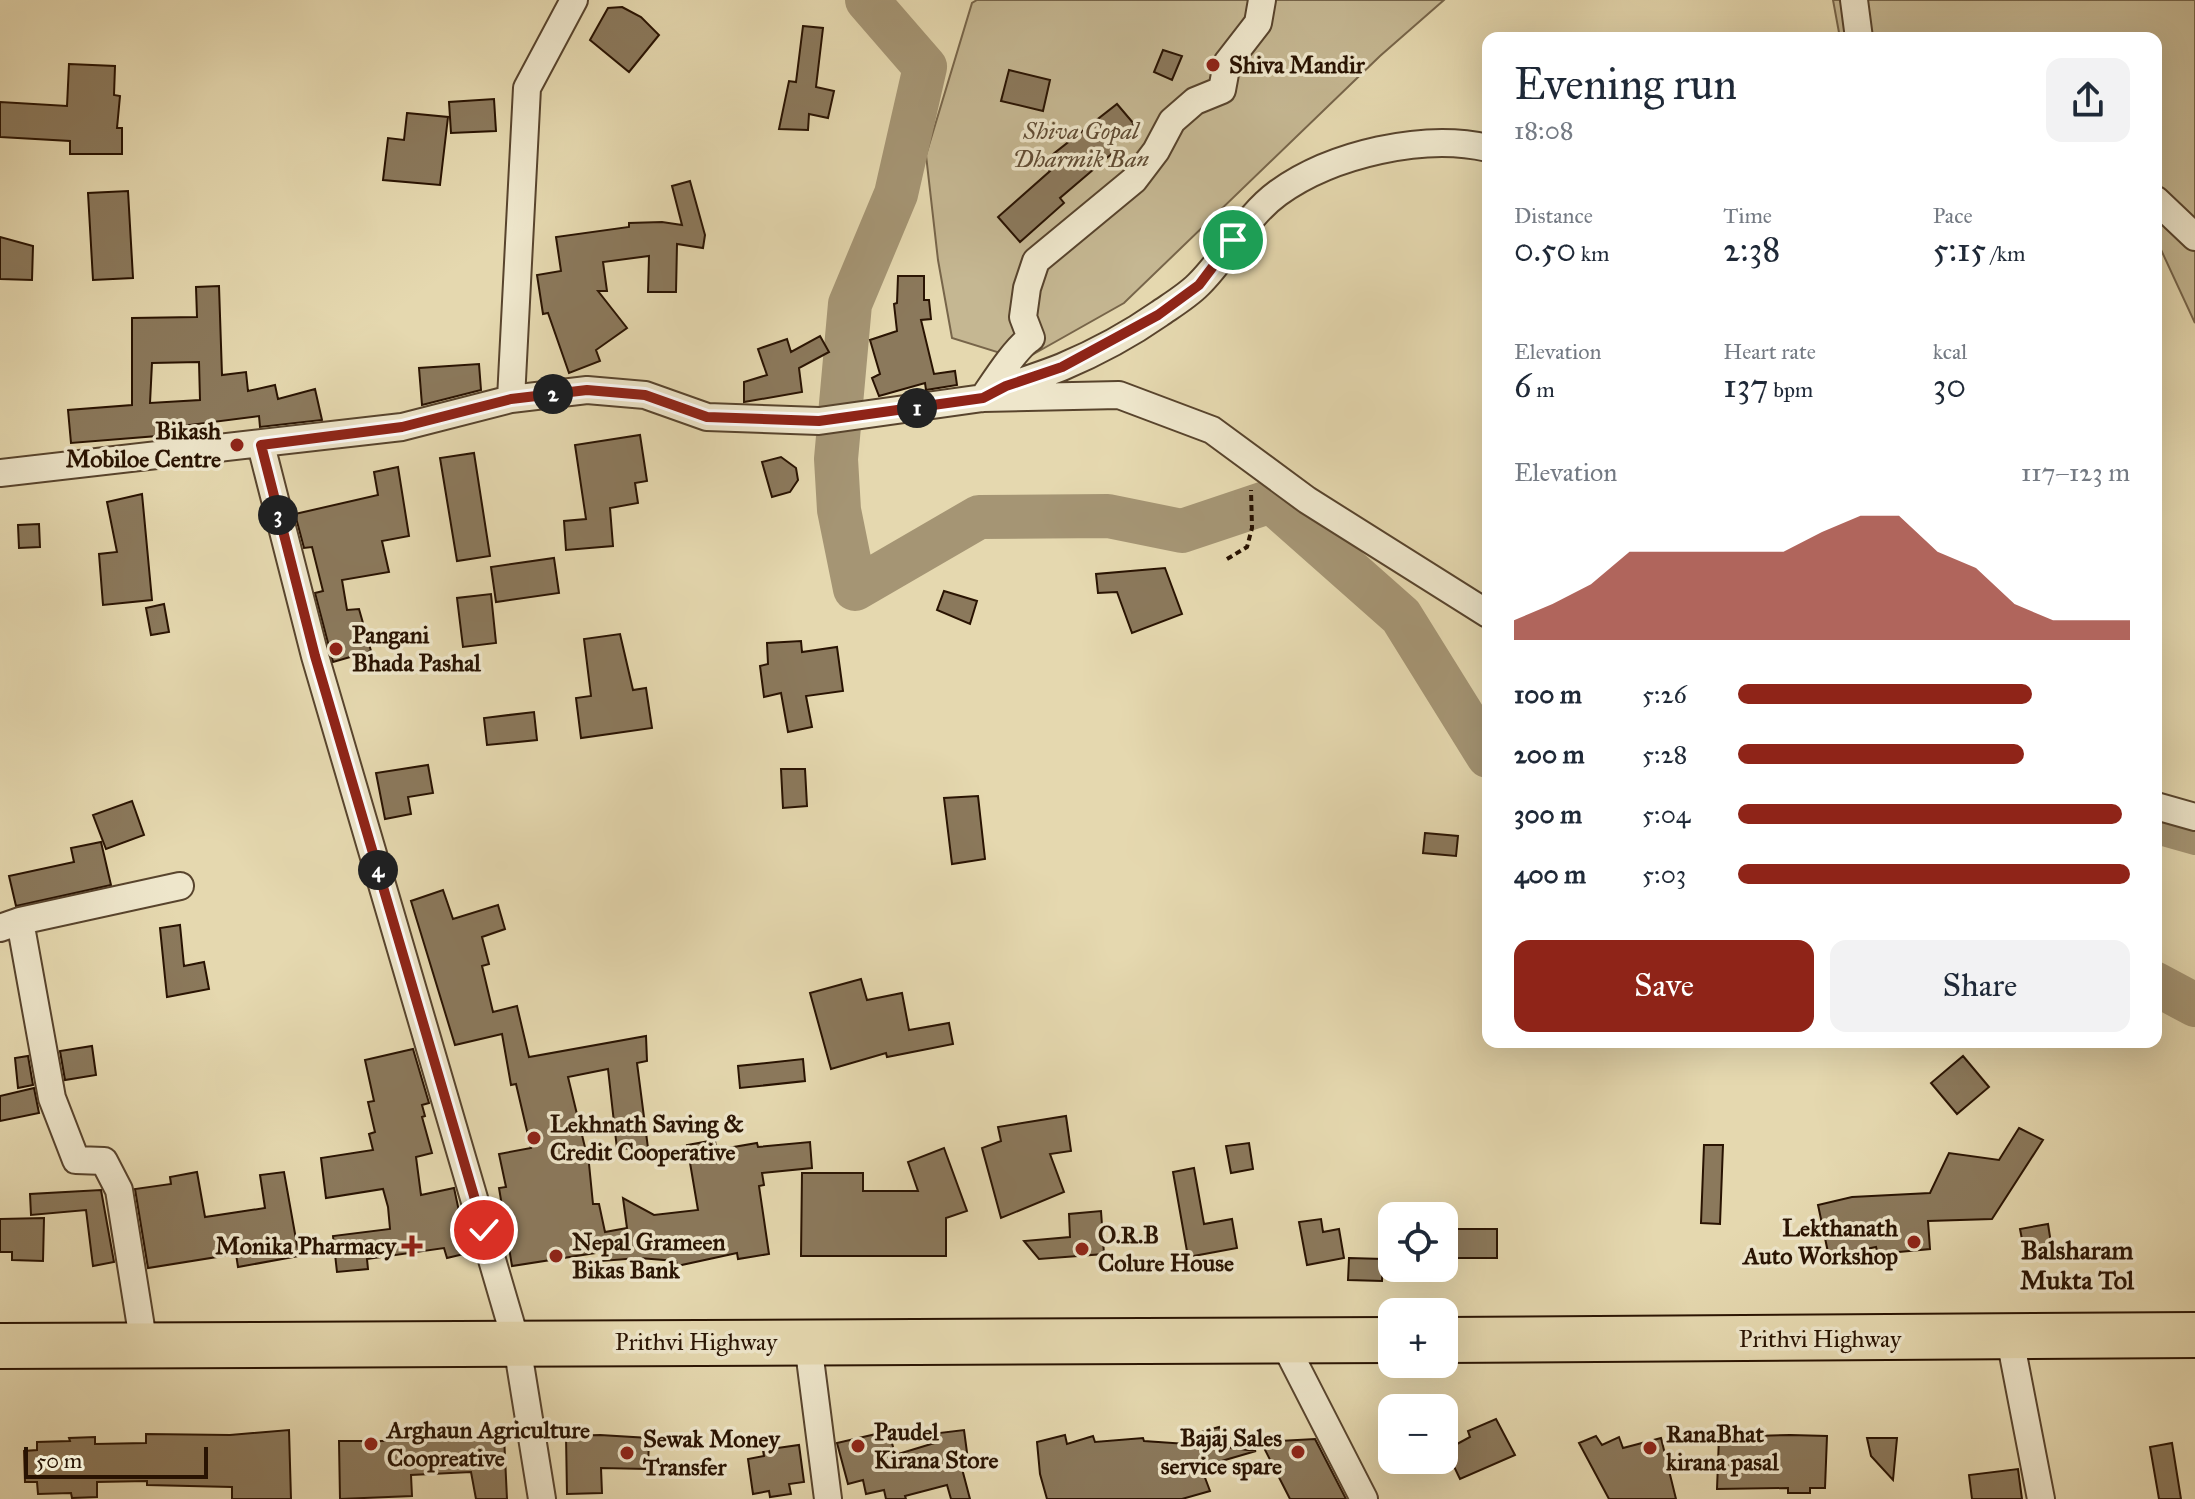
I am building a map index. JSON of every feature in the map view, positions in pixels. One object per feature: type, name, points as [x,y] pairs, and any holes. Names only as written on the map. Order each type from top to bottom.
[{"type":"highway","name":"Prithvi Highway","points":[[1458,1340],[2010,1339],[2195,1335]]},
{"type":"highway","name":"Prithvi Highway","points":[[0,1346],[1378,1340]]},
{"type":"street","points":[[511,399],[527,88],[574,0]]},
{"type":"street","points":[[983,398],[1009,364],[1016,347],[1031,338],[1023,317],[1027,288],[1036,261],[1134,180],[1156,151],[1172,121],[1195,101],[1222,90],[1227,63],[1258,23],[1262,0]]},
{"type":"street","points":[[1854,0],[1858,32]]},
{"type":"street","points":[[983,398],[1006,386],[1062,367],[1158,315],[1199,285],[1233,240],[1278,194],[1305,178],[1370,151],[1421,142],[1482,147]]},
{"type":"street","points":[[2162,206],[2195,237]]},
{"type":"street","points":[[0,473],[75,462],[261,445],[402,427],[511,399],[587,390],[645,395],[707,417],[819,421],[983,398],[1119,395],[1212,430],[1307,500],[1482,610]]},
{"type":"street","points":[[261,445],[315,656],[517,1345],[542,1499]]},
{"type":"street","points":[[2162,808],[2195,817]]},
{"type":"street","points":[[144,1346],[119,1190],[104,1161],[76,1160],[52,1098],[10,924],[180,886]]},
{"type":"street","points":[[2010,1339],[2041,1499]]},
{"type":"street","points":[[1283,1341],[1364,1499]]},
{"type":"street","points":[[808,1343],[828,1499]]},
{"type":"path","points":[[1227,559],[1247,547],[1252,528],[1250,459]]},
{"type":"green space","name":"Shiva Gopal Dharmik Ban","points":[[977,0],[1444,0],[1380,56],[1124,303],[1023,360],[952,338],[938,260],[926,155],[972,3]]},
{"type":"green space","points":[[1833,0],[2195,0],[2195,323],[2162,252],[2162,32],[1839,32]]},
{"type":"building","points":[[622,7],[641,17],[659,35],[629,72],[590,40],[608,8]]},
{"type":"building","points":[[803,26],[823,28],[816,87],[834,91],[828,118],[809,114],[808,130],[779,129],[789,81],[796,82]]},
{"type":"building","points":[[1163,50],[1182,56],[1172,80],[1154,72]]},
{"type":"building","points":[[69,64],[115,66],[114,95],[120,96],[117,128],[122,128],[122,154],[70,154],[70,141],[0,137],[0,102],[67,106]]},
{"type":"building","points":[[1009,70],[1050,80],[1043,111],[1001,101]]},
{"type":"building","points":[[494,99],[496,131],[451,133],[449,102]]},
{"type":"building","points":[[1117,104],[1134,124],[1109,146],[1114,152],[1060,198],[1064,203],[1020,242],[998,217],[1050,171],[1043,162]]},
{"type":"building","points":[[407,113],[448,117],[440,185],[383,180],[388,138],[404,140]]},
{"type":"building","points":[[690,181],[705,235],[703,248],[677,244],[676,292],[648,292],[649,256],[603,262],[607,291],[598,291],[627,328],[596,350],[600,361],[569,373],[548,313],[543,314],[537,275],[561,271],[556,237],[629,227],[629,223],[682,225],[672,186]]},
{"type":"building","points":[[128,191],[133,278],[93,280],[88,193]]},
{"type":"building","points":[[0,237],[33,246],[32,280],[0,279]]},
{"type":"building","points":[[898,276],[924,276],[924,300],[929,300],[931,319],[921,320],[934,374],[955,371],[957,385],[926,390],[925,383],[879,396],[872,378],[880,374],[870,340],[897,331],[894,304],[897,303]]},
{"type":"building","points":[[219,286],[222,375],[246,372],[248,391],[275,385],[278,399],[315,389],[322,420],[260,427],[259,416],[181,426],[182,434],[71,443],[68,410],[132,405],[132,318],[197,317],[196,287]],"holes":[[[199,362],[200,400],[150,403],[152,363]]]},
{"type":"building","points":[[820,336],[829,352],[799,368],[802,392],[744,402],[744,382],[767,375],[758,349],[787,339],[791,352]]},
{"type":"building","points":[[479,364],[481,390],[422,405],[419,368]]},
{"type":"building","points":[[640,435],[647,481],[635,483],[638,503],[610,508],[613,546],[566,550],[564,521],[586,519],[575,445]]},
{"type":"building","points":[[474,453],[490,556],[457,561],[440,458]]},
{"type":"building","points":[[781,457],[796,468],[798,480],[790,492],[772,497],[762,462]]},
{"type":"building","points":[[398,467],[409,536],[382,541],[389,572],[342,580],[347,610],[359,609],[371,651],[333,662],[315,593],[323,591],[312,547],[304,548],[295,514],[378,495],[374,472]]},
{"type":"building","points":[[142,494],[152,600],[103,605],[99,554],[117,552],[107,502]]},
{"type":"building","points":[[39,524],[40,547],[19,548],[18,525]]},
{"type":"building","points":[[554,558],[559,593],[496,602],[491,567]]},
{"type":"building","points":[[1165,568],[1182,614],[1132,633],[1117,592],[1098,593],[1096,574]]},
{"type":"building","points":[[944,591],[977,601],[970,624],[937,610]]},
{"type":"building","points":[[491,594],[496,643],[463,647],[457,598]]},
{"type":"building","points":[[164,604],[169,632],[151,635],[146,608]]},
{"type":"building","points":[[620,634],[633,690],[646,688],[652,728],[581,738],[576,698],[591,696],[584,639]]},
{"type":"building","points":[[801,641],[802,652],[837,647],[843,691],[806,696],[812,727],[788,732],[781,693],[764,697],[760,666],[768,664],[767,643]]},
{"type":"building","points":[[534,712],[537,740],[487,745],[484,718]]},
{"type":"building","points":[[428,765],[433,793],[408,797],[411,814],[385,819],[376,773]]},
{"type":"building","points":[[781,769],[805,769],[807,806],[783,808]]},
{"type":"building","points":[[978,796],[985,859],[952,864],[944,798]]},
{"type":"building","points":[[132,801],[144,835],[106,849],[93,815]]},
{"type":"building","points":[[1425,833],[1458,836],[1456,856],[1423,853]]},
{"type":"building","points":[[101,842],[111,885],[16,906],[9,876],[74,862],[71,848]]},
{"type":"building","points":[[443,890],[453,919],[498,905],[505,929],[482,937],[489,964],[482,966],[493,1012],[517,1006],[529,1057],[646,1036],[647,1061],[637,1063],[648,1148],[617,1149],[608,1069],[568,1077],[589,1164],[593,1204],[599,1204],[605,1232],[627,1228],[623,1198],[654,1215],[698,1210],[687,1145],[715,1140],[716,1150],[757,1143],[758,1147],[810,1142],[812,1168],[762,1173],[764,1185],[759,1186],[769,1254],[738,1259],[737,1253],[677,1266],[676,1261],[639,1258],[602,1261],[602,1252],[512,1266],[499,1188],[506,1187],[499,1154],[531,1148],[516,1084],[511,1085],[502,1034],[455,1045],[411,901]]},
{"type":"building","points":[[180,925],[184,966],[204,962],[209,989],[167,997],[160,928]]},
{"type":"building","points":[[861,979],[867,1000],[902,993],[909,1030],[949,1023],[953,1044],[887,1057],[886,1053],[831,1069],[810,993]]},
{"type":"building","points":[[92,1046],[96,1075],[65,1080],[60,1051]]},
{"type":"building","points":[[413,1049],[429,1103],[422,1105],[425,1116],[422,1117],[432,1153],[416,1157],[421,1195],[454,1188],[468,1253],[447,1258],[444,1248],[367,1259],[368,1269],[337,1272],[333,1236],[390,1229],[388,1207],[383,1189],[326,1198],[321,1158],[373,1150],[369,1134],[375,1132],[368,1102],[374,1101],[365,1060]]},
{"type":"building","points":[[28,1056],[33,1085],[18,1088],[15,1058]]},
{"type":"building","points":[[1963,1056],[1989,1087],[1957,1114],[1931,1083]]},
{"type":"building","points":[[803,1059],[805,1081],[740,1088],[738,1066]]},
{"type":"building","points":[[34,1088],[39,1113],[0,1121],[0,1096]]},
{"type":"building","points":[[1066,1116],[1071,1151],[1050,1154],[1064,1192],[1001,1218],[982,1148],[1001,1141],[998,1127]]},
{"type":"building","points":[[2019,1128],[2043,1140],[1992,1219],[1928,1221],[1930,1249],[1878,1254],[1876,1247],[1829,1257],[1818,1205],[1852,1197],[1930,1193],[1949,1153],[1999,1160]]},
{"type":"building","points":[[1249,1143],[1253,1169],[1231,1173],[1226,1146]]},
{"type":"building","points":[[1704,1145],[1723,1145],[1720,1224],[1701,1223]]},
{"type":"building","points":[[944,1148],[967,1211],[946,1218],[946,1256],[801,1256],[802,1173],[863,1173],[863,1191],[918,1191],[908,1162]]},
{"type":"building","points":[[1194,1168],[1204,1224],[1232,1219],[1237,1248],[1188,1257],[1173,1172]]},
{"type":"building","points":[[197,1172],[205,1217],[265,1208],[260,1175],[284,1172],[299,1256],[238,1267],[236,1254],[148,1268],[135,1189],[171,1184],[170,1177]]},
{"type":"building","points":[[101,1190],[114,1262],[93,1266],[86,1210],[31,1215],[30,1194]]},
{"type":"building","points":[[1101,1211],[1104,1254],[1039,1259],[1024,1241],[1070,1237],[1069,1214]]},
{"type":"building","points":[[44,1218],[43,1261],[12,1260],[12,1252],[0,1252],[0,1219]]},
{"type":"building","points":[[1321,1219],[1323,1232],[1339,1229],[1344,1258],[1307,1265],[1299,1222]]},
{"type":"building","points":[[2048,1224],[2053,1256],[2026,1260],[2020,1229]]},
{"type":"building","points":[[1458,1229],[1497,1229],[1497,1258],[1458,1258]]},
{"type":"building","points":[[1349,1258],[1378,1259],[1378,1281],[1348,1280]]},
{"type":"building","points":[[1496,1419],[1515,1455],[1460,1479],[1458,1444],[1470,1437],[1468,1431]]},
{"type":"building","points":[[1219,1427],[1225,1447],[1256,1451],[1201,1467],[1210,1491],[1182,1499],[1047,1499],[1040,1474],[1037,1442],[1065,1435],[1067,1444],[1093,1436],[1095,1442],[1143,1438],[1144,1441],[1201,1445],[1198,1433]]},
{"type":"building","points":[[289,1430],[291,1499],[232,1499],[232,1487],[147,1485],[147,1481],[97,1482],[97,1497],[72,1498],[71,1493],[38,1494],[37,1482],[25,1482],[24,1451],[37,1450],[37,1442],[95,1437],[95,1444],[146,1443],[146,1434],[230,1435]]},
{"type":"building","points":[[964,1430],[968,1460],[960,1461],[970,1499],[951,1499],[947,1485],[905,1496],[906,1499],[886,1499],[884,1490],[866,1494],[863,1480],[848,1484],[837,1443],[889,1431],[895,1455],[941,1441],[939,1433]]},
{"type":"building","points":[[504,1436],[507,1499],[476,1499],[471,1472],[411,1475],[412,1496],[340,1499],[339,1441]]},
{"type":"building","points":[[566,1436],[649,1438],[648,1469],[601,1468],[602,1493],[567,1494]]},
{"type":"building","points":[[1596,1436],[1602,1445],[1619,1437],[1623,1448],[1661,1438],[1676,1499],[1609,1499],[1579,1443]]},
{"type":"building","points":[[1827,1436],[1825,1488],[1810,1488],[1810,1493],[1788,1493],[1788,1488],[1717,1489],[1719,1437]]},
{"type":"building","points":[[1867,1438],[1897,1438],[1893,1480],[1871,1456]]},
{"type":"building","points":[[1315,1439],[1346,1499],[1290,1499],[1261,1442]]},
{"type":"building","points":[[2172,1443],[2181,1499],[2159,1499],[2150,1447]]},
{"type":"building","points":[[799,1445],[804,1482],[789,1484],[791,1494],[770,1497],[769,1491],[753,1494],[748,1459],[764,1456],[763,1450]]},
{"type":"building","points":[[2018,1469],[2022,1499],[1972,1499],[1969,1475]]},
{"type":"waterway","points":[[867,0],[925,67],[896,194],[850,304],[836,459],[839,510],[855,589],[979,517],[1108,516],[1182,531],[1271,501],[1401,616],[1482,746]]},
{"type":"waterway","points":[[2162,833],[2195,842]]},
{"type":"waterway","points":[[2162,987],[2195,1005]]},
{"type":"place","name":"Shiva Mandir","points":[[1213,65]]},
{"type":"place","name":"Bikash Mobiloe Centre","points":[[237,445]]},
{"type":"place","name":"Pangani Bhada Pashal","points":[[336,649]]},
{"type":"place","name":"Lekhnath Saving & Credit Cooperative","points":[[534,1138]]},
{"type":"place","name":"Lekthanath Auto Workshop","points":[[1914,1242]]},
{"type":"place","name":"Monika Pharmacy","points":[[412,1246]]},
{"type":"place","name":"O.R.B Colure House","points":[[1082,1249]]},
{"type":"place","name":"Nepal Grameen Bikas Bank","points":[[556,1256]]},
{"type":"place","name":"Arghaun Agriculture Coopreative","points":[[371,1444]]},
{"type":"place","name":"Paudel Kirana Store","points":[[858,1446]]},
{"type":"place","name":"RanaBhat kirana pasal","points":[[1650,1448]]},
{"type":"place","name":"Bajaj Sales service spare","points":[[1298,1452]]},
{"type":"place","name":"Sewak Money Transfer","points":[[627,1453]]},
{"type":"district","name":"Balsharam Mukta Tol","points":[[2077,1265]]},
{"type":"route","points":[[484,1230],[315,656],[261,445],[402,427],[511,399],[587,390],[645,395],[707,417],[819,421],[983,398],[1006,386],[1062,367],[1158,315],[1199,285],[1233,240]]}]
